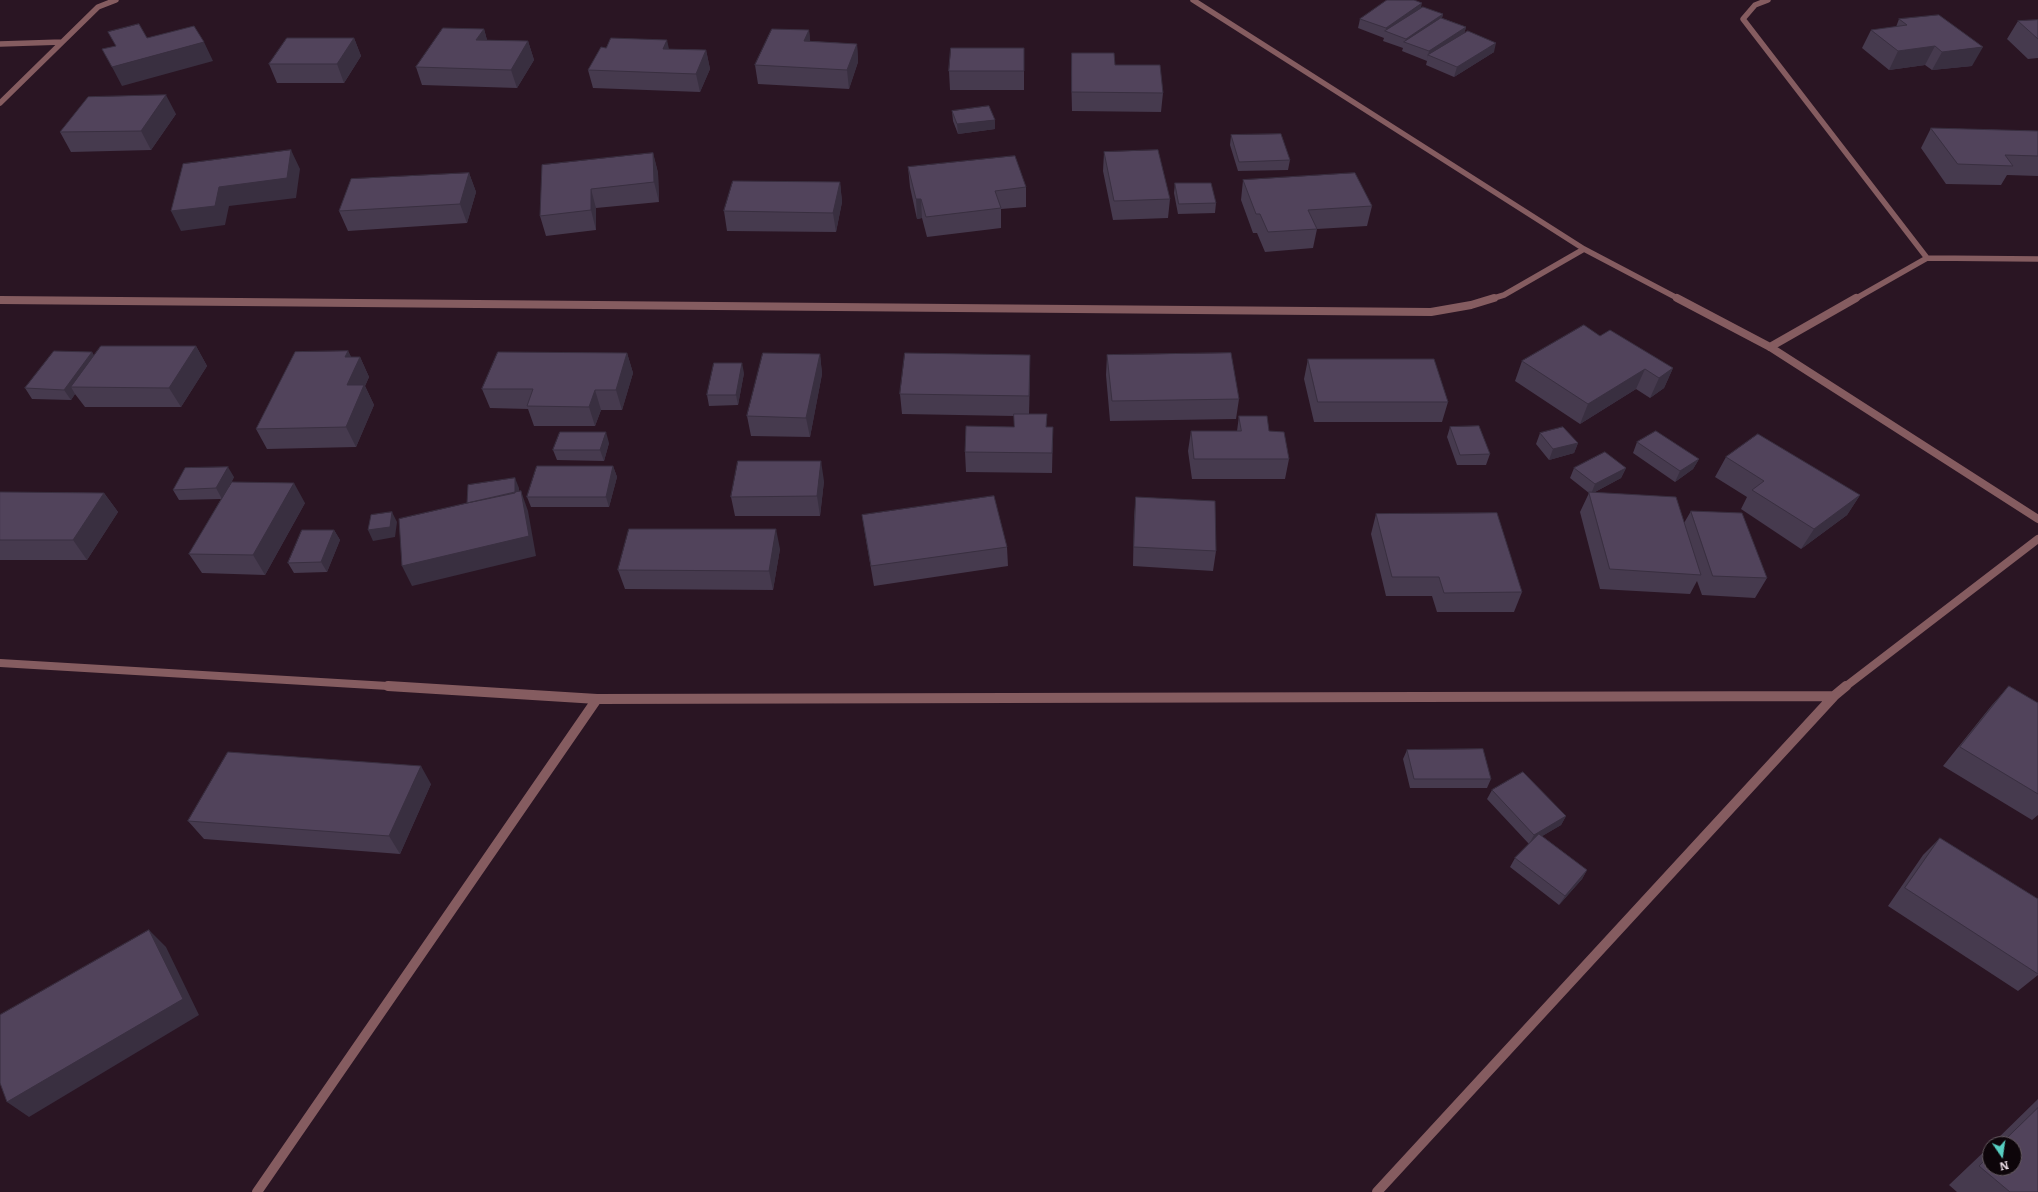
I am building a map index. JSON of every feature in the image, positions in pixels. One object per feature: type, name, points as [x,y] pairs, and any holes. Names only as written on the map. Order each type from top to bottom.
[{"type":"street","points":[[0,104],[98,8],[116,0]]},
{"type":"street","points":[[1194,0],[1584,249],[1770,347],[2038,519]]},
{"type":"street","points":[[1768,0],[1755,5],[1743,19],[1927,258]]},
{"type":"street","points":[[0,44],[62,42]]},
{"type":"street","points":[[0,300],[1431,312],[1471,305],[1504,294],[1584,249]]},
{"type":"street","points":[[1770,347],[1927,258],[2038,259]]},
{"type":"street","points":[[1377,1192],[1834,696],[2038,540]]},
{"type":"street","points":[[0,663],[598,700],[1834,696]]},
{"type":"street","points":[[257,1192],[598,700]]},
{"type":"building","points":[[1387,0],[1414,0],[1422,3],[1386,28],[1360,19]]},
{"type":"building","points":[[1423,7],[1443,14],[1406,39],[1385,31]]},
{"type":"building","points":[[1939,15],[1983,47],[1942,52],[1935,46],[1898,51],[1871,30],[1907,25],[1899,19]]},
{"type":"building","points":[[1441,18],[1466,27],[1429,51],[1404,42]]},
{"type":"building","points":[[2038,20],[2038,39],[2018,21]]},
{"type":"building","points":[[139,24],[147,38],[194,26],[204,42],[112,67],[102,49],[116,46],[108,32]]},
{"type":"building","points":[[443,28],[484,29],[476,40],[528,41],[511,70],[416,67]]},
{"type":"building","points":[[772,29],[809,30],[804,41],[857,44],[847,70],[755,65]]},
{"type":"building","points":[[1468,31],[1496,43],[1457,67],[1428,55]]},
{"type":"building","points":[[287,38],[354,38],[337,64],[269,64]]},
{"type":"building","points":[[611,38],[667,40],[663,49],[706,50],[696,74],[588,70],[601,47],[606,48]]},
{"type":"building","points":[[951,48],[1024,48],[1024,71],[949,71]]},
{"type":"building","points":[[1072,53],[1114,53],[1115,65],[1160,65],[1163,93],[1072,92]]},
{"type":"building","points":[[166,95],[141,131],[60,132],[88,97]]},
{"type":"building","points":[[989,106],[995,120],[957,124],[952,111]]},
{"type":"building","points":[[1931,128],[2038,131],[2038,156],[2005,155],[2013,166],[1958,164]]},
{"type":"building","points":[[1281,134],[1290,160],[1239,162],[1231,135]]},
{"type":"building","points":[[291,150],[287,178],[219,187],[215,206],[171,211],[183,164]]},
{"type":"building","points":[[1158,150],[1170,199],[1114,201],[1104,152]]},
{"type":"building","points":[[653,153],[654,182],[591,189],[591,210],[540,216],[542,165]]},
{"type":"building","points":[[1015,156],[1026,187],[995,191],[1001,208],[926,217],[921,199],[916,199],[908,167]]},
{"type":"building","points":[[469,173],[460,204],[339,211],[351,179]]},
{"type":"building","points":[[1355,173],[1372,206],[1308,210],[1317,229],[1268,232],[1260,214],[1256,214],[1243,180]]},
{"type":"building","points":[[733,181],[840,182],[833,213],[724,211]]},
{"type":"building","points":[[1175,183],[1211,183],[1216,203],[1179,204]]},
{"type":"building","points":[[1584,325],[1600,336],[1610,330],[1673,368],[1659,378],[1645,369],[1588,404],[1522,361]]},
{"type":"building","points":[[101,346],[196,346],[169,388],[71,387]]},
{"type":"building","points":[[54,351],[92,352],[64,390],[25,388]]},
{"type":"building","points":[[348,351],[345,357],[360,357],[347,385],[364,385],[346,427],[256,429],[295,352]]},
{"type":"building","points":[[498,352],[627,353],[616,390],[595,390],[589,407],[527,406],[533,389],[482,389]]},
{"type":"building","points":[[763,353],[820,354],[806,418],[747,416]]},
{"type":"building","points":[[905,353],[1030,355],[1029,396],[900,394]]},
{"type":"building","points":[[1231,353],[1239,399],[1112,401],[1107,355]]},
{"type":"building","points":[[1308,359],[1434,359],[1448,402],[1318,402]]},
{"type":"building","points":[[714,363],[742,363],[736,395],[707,395]]},
{"type":"building","points":[[1014,414],[1047,414],[1046,427],[1053,427],[1052,453],[965,452],[966,426],[1014,427]]},
{"type":"building","points":[[1239,416],[1267,416],[1269,431],[1284,432],[1289,459],[1194,459],[1191,431],[1241,431]]},
{"type":"building","points":[[1479,426],[1490,454],[1460,455],[1450,427]]},
{"type":"building","points":[[1563,427],[1578,443],[1553,449],[1540,433]]},
{"type":"building","points":[[1656,431],[1699,459],[1680,471],[1637,442]]},
{"type":"building","points":[[560,432],[606,432],[600,450],[553,450]]},
{"type":"building","points":[[1758,434],[1860,495],[1814,529],[1752,490],[1764,481],[1726,457]]},
{"type":"building","points":[[1605,452],[1626,468],[1595,484],[1574,468]]},
{"type":"building","points":[[738,461],[821,461],[817,496],[731,497]]},
{"type":"building","points":[[537,466],[613,466],[606,497],[527,497]]},
{"type":"building","points":[[228,467],[216,488],[173,490],[185,468]]},
{"type":"building","points":[[515,478],[515,493],[467,503],[468,485]]},
{"type":"building","points":[[232,482],[294,483],[253,555],[189,554]]},
{"type":"building","points":[[521,491],[529,536],[402,566],[399,519]]},
{"type":"building","points":[[0,492],[104,493],[73,540],[0,540]]},
{"type":"building","points":[[1589,492],[1676,497],[1701,575],[1610,569]]},
{"type":"building","points":[[994,496],[1007,547],[871,566],[862,515]]},
{"type":"building","points":[[1136,497],[1215,501],[1216,551],[1134,547]]},
{"type":"building","points":[[1691,511],[1742,513],[1767,578],[1713,576]]},
{"type":"building","points":[[392,512],[390,527],[368,530],[371,515]]},
{"type":"building","points":[[1497,513],[1522,592],[1444,593],[1439,577],[1392,577],[1376,514]]},
{"type":"building","points":[[629,529],[776,529],[769,571],[618,570]]},
{"type":"building","points":[[302,530],[334,530],[321,562],[288,563]]},
{"type":"building","points":[[2009,686],[2038,703],[2038,794],[1960,747]]},
{"type":"building","points":[[1483,749],[1491,779],[1414,779],[1407,750]]},
{"type":"building","points":[[228,752],[421,766],[389,836],[188,821]]},
{"type":"building","points":[[1523,772],[1566,816],[1534,835],[1492,790]]},
{"type":"building","points":[[1539,834],[1587,870],[1565,896],[1515,858]]},
{"type":"building","points":[[1940,838],[2038,899],[2038,974],[1905,888]]},
{"type":"building","points":[[149,930],[183,999],[7,1102],[0,1083],[0,1015]]},
{"type":"building","points":[[2038,1108],[2038,1192],[2010,1192],[1991,1176],[2022,1176],[2022,1136],[2009,1136]]}]
